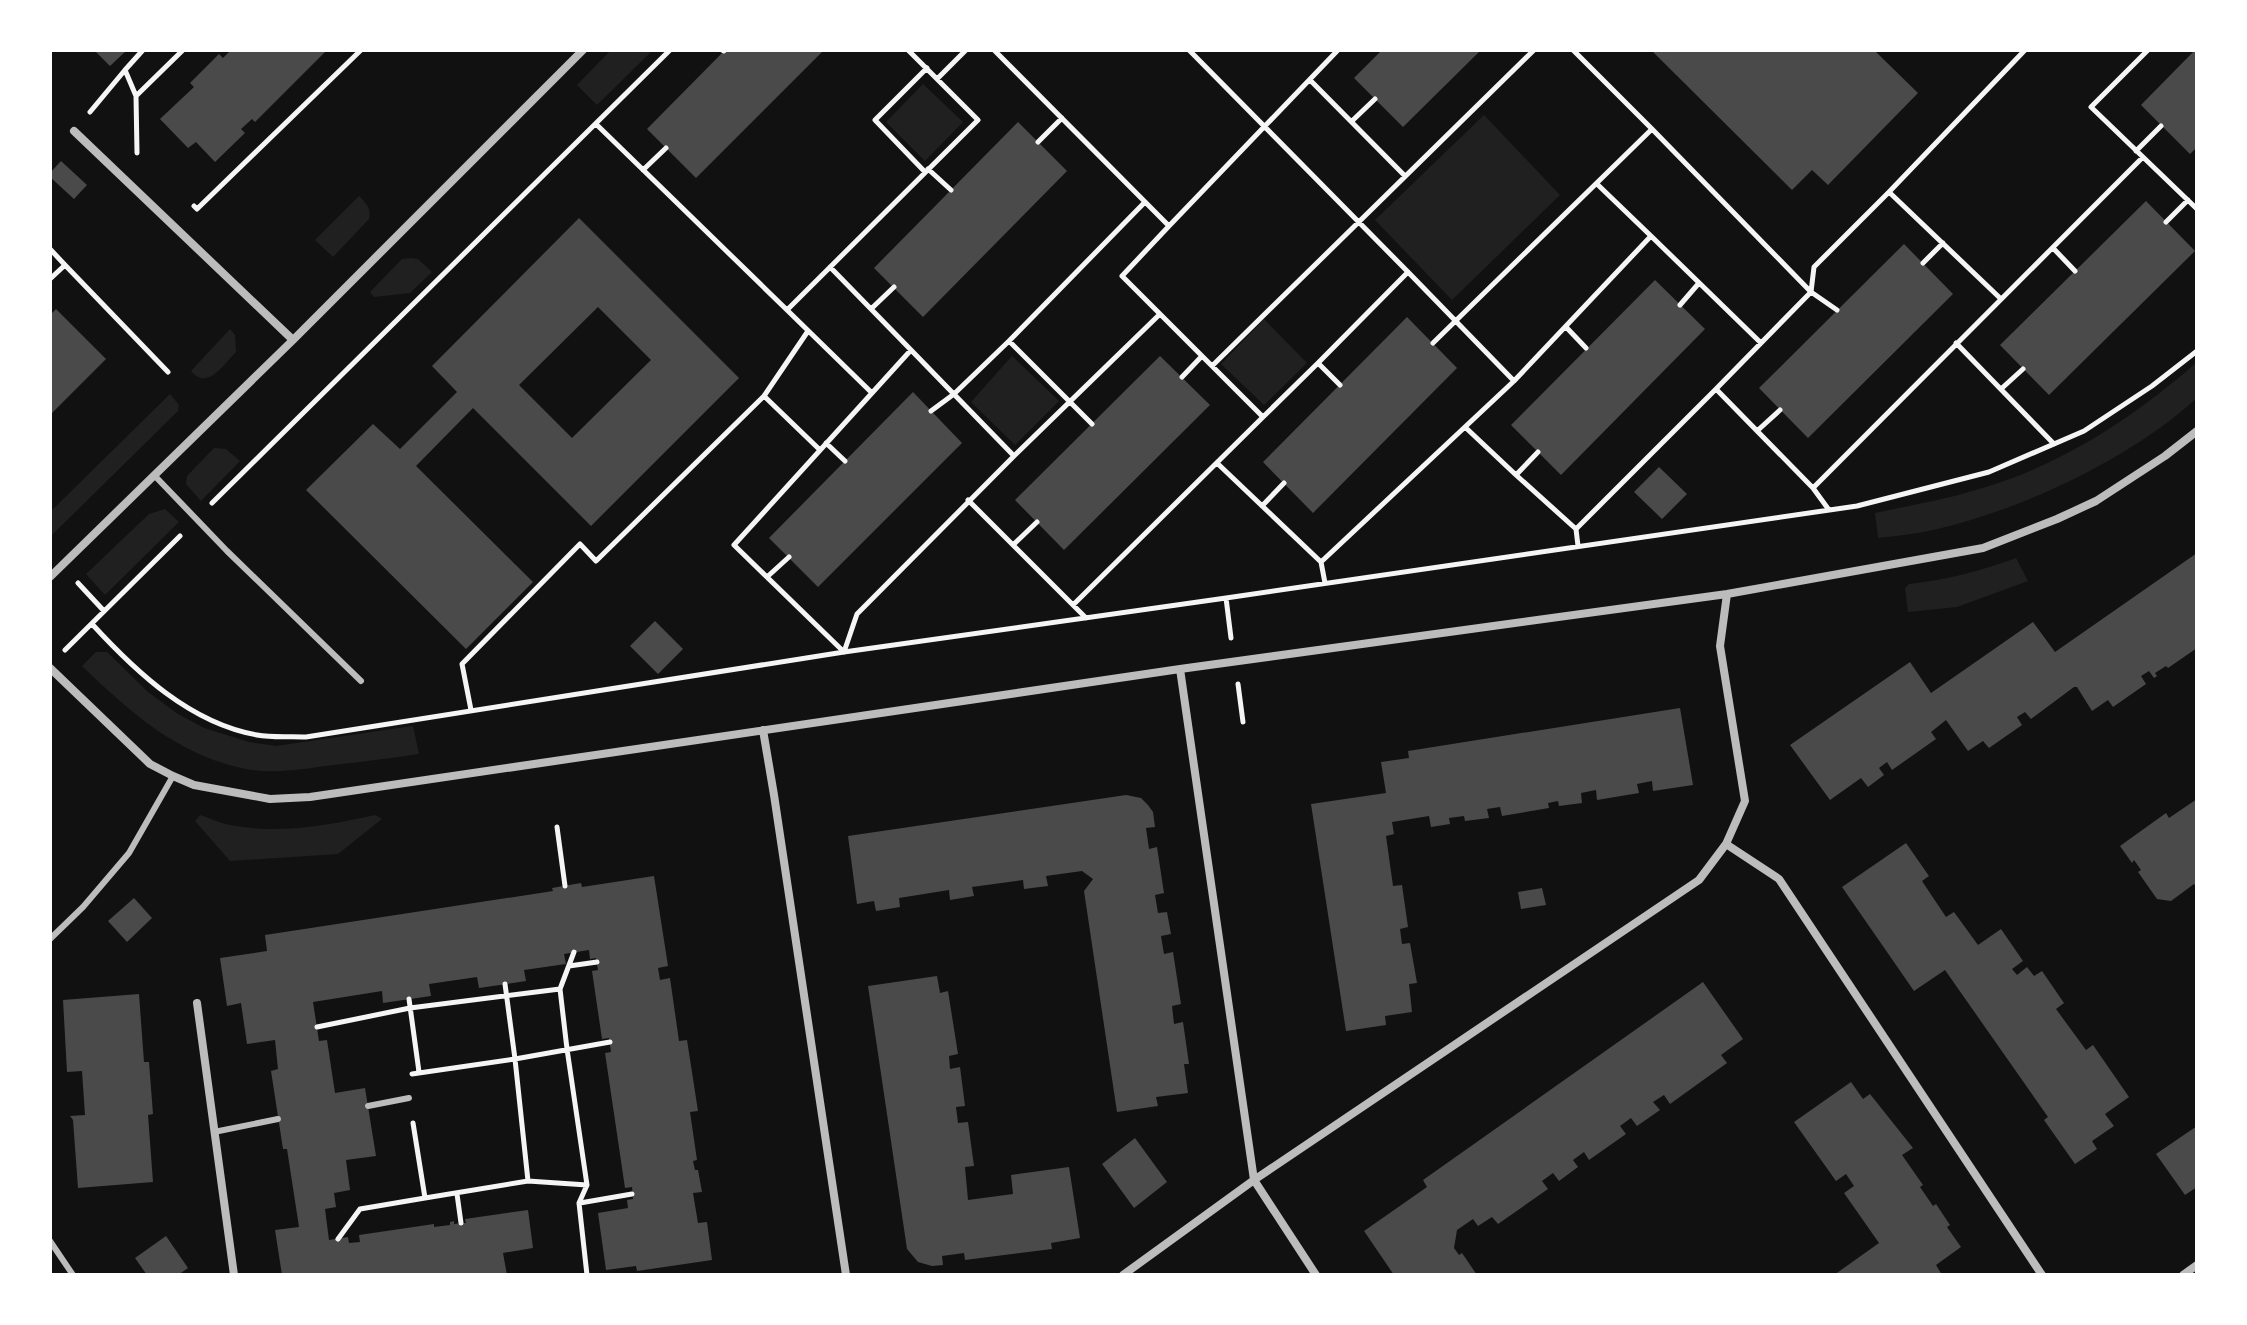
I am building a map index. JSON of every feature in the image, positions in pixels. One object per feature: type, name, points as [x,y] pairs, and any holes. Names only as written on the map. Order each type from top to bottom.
[{"type":"street","points":[[50,577],[583,50]]},
{"type":"street","points":[[74,131],[293,340]]},
{"type":"street","points":[[50,668],[150,764],[173,776],[194,785],[270,799],[310,797],[1180,669],[1727,594],[1983,548],[2096,501],[2197,431]]},
{"type":"street","points":[[1123,1275],[1254,1180],[1699,880],[1726,844],[1745,801],[1720,646],[1727,594]]},
{"type":"street","points":[[1180,669],[1254,1180],[1316,1275]]},
{"type":"street","points":[[763,730],[846,1275]]},
{"type":"street","points":[[1726,844],[1779,879],[2042,1275]]},
{"type":"street","points":[[197,1003],[234,1275]]},
{"type":"street","points":[[2183,1275],[2197,1265]]},
{"type":"lane","points":[[154,475],[361,681]]},
{"type":"lane","points":[[50,939],[83,907],[129,853],[173,776]]},
{"type":"lane","points":[[368,1106],[409,1098]]},
{"type":"lane","points":[[214,1132],[278,1119]]},
{"type":"lane","points":[[50,1241],[73,1275]]},
{"type":"path","points":[[74,131],[143,50]]},
{"type":"path","points":[[136,96],[183,50]]},
{"type":"path","points":[[187,200],[197,209],[361,50]]},
{"type":"path","points":[[60,655],[670,50]]},
{"type":"path","points":[[787,310],[978,120],[908,50]]},
{"type":"path","points":[[937,79],[966,50]]},
{"type":"path","points":[[994,50],[1169,226]]},
{"type":"path","points":[[1189,50],[1514,381]]},
{"type":"path","points":[[1263,417],[1122,276],[1338,50]]},
{"type":"path","points":[[1212,366],[1534,50]]},
{"type":"path","points":[[1573,50],[1811,292],[1837,310]]},
{"type":"path","points":[[1576,529],[1811,292],[1814,267],[2025,50]]},
{"type":"path","points":[[2148,50],[2091,107],[2197,209]]},
{"type":"path","points":[[927,68],[875,120],[926,171],[951,190]]},
{"type":"path","points":[[125,70],[136,96],[136,153],[146,162]]},
{"type":"path","points":[[1310,80],[1405,176]]},
{"type":"path","points":[[1352,121],[1375,99]]},
{"type":"path","points":[[1038,142],[1062,118]]},
{"type":"path","points":[[596,124],[872,393]]},
{"type":"path","points":[[2136,151],[2161,126]]},
{"type":"path","points":[[1433,343],[1652,129]]},
{"type":"path","points":[[643,170],[666,148]]},
{"type":"path","points":[[1813,488],[2143,157]]},
{"type":"path","points":[[1597,184],[1761,343]]},
{"type":"path","points":[[1889,192],[2001,299]]},
{"type":"path","points":[[2166,222],[2188,200]]},
{"type":"path","points":[[931,411],[954,394],[1009,341],[1145,202]]},
{"type":"path","points":[[1321,562],[1514,381],[1651,236]]},
{"type":"path","points":[[1923,263],[1943,243]]},
{"type":"path","points":[[2053,248],[2075,271]]},
{"type":"path","points":[[50,249],[168,372]]},
{"type":"path","points":[[50,279],[65,265]]},
{"type":"path","points":[[830,267],[1014,456]]},
{"type":"path","points":[[1073,605],[1408,272]]},
{"type":"path","points":[[1680,305],[1699,283]]},
{"type":"path","points":[[871,309],[894,287]]},
{"type":"path","points":[[844,652],[857,614],[968,500],[1160,314]]},
{"type":"path","points":[[1566,327],[1586,348]]},
{"type":"path","points":[[471,710],[462,664],[580,544],[596,561],[764,396],[808,331]]},
{"type":"path","points":[[1009,341],[1092,424]]},
{"type":"path","points":[[1956,343],[2054,444]]},
{"type":"path","points":[[844,652],[734,545],[911,350]]},
{"type":"path","points":[[92,624],[143,676],[181,704],[218,723],[258,736],[306,737],[844,652],[1857,506],[1989,472],[2084,431],[2152,386],[2197,351]]},
{"type":"path","points":[[1182,377],[1202,356]]},
{"type":"path","points":[[1318,363],[1340,385]]},
{"type":"path","points":[[2001,389],[2023,369]]},
{"type":"path","points":[[1716,389],[1813,488],[1829,510]]},
{"type":"path","points":[[764,396],[820,450]]},
{"type":"path","points":[[1757,431],[1780,410]]},
{"type":"path","points":[[1465,427],[1576,529],[1578,546]]},
{"type":"path","points":[[826,443],[845,461]]},
{"type":"path","points":[[1516,475],[1538,452]]},
{"type":"path","points":[[1217,463],[1321,562],[1325,583]]},
{"type":"path","points":[[1262,506],[1284,483]]},
{"type":"path","points":[[968,500],[1086,618]]},
{"type":"path","points":[[1013,545],[1037,522]]},
{"type":"path","points":[[767,577],[789,557]]},
{"type":"path","points":[[557,827],[565,886]]},
{"type":"path","points":[[574,952],[560,989],[587,1185],[579,1203],[587,1275]]},
{"type":"path","points":[[569,966],[597,962]]},
{"type":"path","points":[[505,984],[528,1181]]},
{"type":"path","points":[[317,1027],[410,1008],[560,989]]},
{"type":"path","points":[[409,999],[419,1072]]},
{"type":"path","points":[[425,1198],[406,1074],[610,1042]]},
{"type":"path","points":[[338,1239],[360,1209],[528,1181],[587,1185]]},
{"type":"path","points":[[457,1194],[461,1223]]},
{"type":"path","points":[[579,1203],[632,1194]]},
{"type":"shaded area","points":[[611,50],[653,50],[597,105],[577,85]]},
{"type":"shaded area","points":[[923,84],[963,122],[925,161],[886,122]]},
{"type":"shaded area","points":[[1484,115],[1560,195],[1452,300],[1375,220]]},
{"type":"shaded area","points":[[359,196],[368,206],[369,219],[333,257],[315,240]]},
{"type":"shaded area","points":[[402,259],[418,259],[432,272],[410,293],[374,297],[370,292]]},
{"type":"shaded area","points":[[1264,319],[1307,363],[1264,405],[1221,364]]},
{"type":"shaded area","points":[[230,329],[235,335],[236,352],[215,374],[203,378],[197,376],[191,371]]},
{"type":"shaded area","points":[[1012,356],[1059,401],[1015,445],[971,402]]},
{"type":"shaded area","points":[[2197,362],[2197,398],[2140,442],[2107,461],[2038,496],[2002,510],[1933,530],[1878,538],[1875,513],[1964,494],[2037,468],[2121,421]]},
{"type":"shaded area","points":[[170,394],[179,405],[178,411],[50,537],[50,512]]},
{"type":"shaded area","points":[[214,448],[226,449],[240,461],[201,501],[186,484],[187,476]]},
{"type":"shaded area","points":[[165,509],[179,522],[105,595],[86,574],[149,514]]},
{"type":"shaded area","points":[[2016,558],[2028,581],[1957,607],[1908,612],[1905,588],[1909,584],[1963,574]]},
{"type":"shaded area","points":[[96,652],[107,652],[148,692],[204,728],[249,742],[276,746],[413,726],[419,754],[276,771],[252,770],[217,761],[174,741],[117,699],[82,666]]},
{"type":"shaded area","points":[[200,815],[232,825],[272,829],[323,825],[375,815],[382,819],[338,854],[230,861],[195,821]]},
{"type":"building","points":[[94,50],[127,50],[110,66]]},
{"type":"building","points":[[231,50],[327,50],[255,122],[252,119],[241,129],[245,133],[215,162],[196,142],[188,148],[160,119],[194,87],[190,83],[219,54],[223,58]]},
{"type":"building","points":[[725,50],[824,50],[696,178],[647,129]]},
{"type":"building","points":[[1382,50],[1481,50],[1403,127],[1354,78]]},
{"type":"building","points":[[1651,50],[1874,50],[1918,93],[1828,185],[1812,170],[1792,190]]},
{"type":"building","points":[[2195,50],[2197,147],[2190,154],[2141,105]]},
{"type":"building","points":[[1018,122],[1067,171],[923,317],[874,268]]},
{"type":"building","points":[[61,161],[87,185],[74,199],[50,177]]},
{"type":"building","points":[[2146,201],[2195,251],[2049,395],[2000,345]]},
{"type":"building","points":[[579,218],[739,378],[591,526],[473,408],[416,466],[533,582],[466,649],[306,490],[373,424],[400,449],[457,392],[432,366]],"holes":[[[598,307],[651,360],[572,438],[519,385]]]},
{"type":"building","points":[[1904,244],[1953,294],[1808,438],[1759,388]]},
{"type":"building","points":[[1655,280],[1705,329],[1561,475],[1511,425]]},
{"type":"building","points":[[56,309],[106,359],[50,415],[50,315]]},
{"type":"building","points":[[1407,317],[1457,368],[1313,513],[1263,462]]},
{"type":"building","points":[[1160,356],[1210,405],[1064,550],[1015,500]]},
{"type":"building","points":[[913,392],[962,443],[818,587],[769,538]]},
{"type":"building","points":[[1659,467],[1687,494],[1662,519],[1634,492]]},
{"type":"building","points":[[2197,553],[2197,648],[2155,673],[2157,676],[2154,678],[2149,671],[2141,676],[2146,684],[2113,707],[2108,700],[2092,711],[2074,687],[2031,719],[2025,712],[2017,717],[2022,725],[1989,748],[1983,741],[1968,751],[1946,720],[1931,732],[1936,739],[1892,770],[1887,762],[1879,768],[1884,775],[1868,787],[1861,778],[1830,800],[1790,745],[1910,662],[1931,693],[2033,622],[2055,652]]},
{"type":"building","points":[[655,621],[683,649],[658,674],[630,646]]},
{"type":"building","points":[[1680,708],[1693,785],[1653,791],[1652,781],[1637,784],[1639,793],[1597,800],[1596,790],[1581,793],[1582,803],[1559,806],[1558,801],[1548,803],[1549,808],[1502,816],[1500,807],[1487,809],[1489,818],[1465,821],[1464,816],[1449,818],[1450,824],[1431,827],[1429,816],[1392,822],[1394,834],[1386,836],[1393,886],[1402,885],[1408,927],[1400,929],[1402,944],[1410,943],[1417,983],[1409,984],[1412,1012],[1385,1016],[1386,1025],[1346,1031],[1311,804],[1386,793],[1381,762],[1409,758],[1408,751]]},
{"type":"building","points":[[1126,795],[1141,798],[1153,812],[1155,827],[1146,828],[1149,849],[1157,847],[1164,893],[1155,895],[1158,913],[1167,912],[1171,934],[1161,936],[1164,954],[1173,952],[1181,1004],[1172,1006],[1174,1024],[1183,1022],[1189,1064],[1184,1064],[1188,1093],[1156,1097],[1158,1106],[1117,1112],[1084,891],[1093,879],[1082,871],[1046,876],[1048,886],[1024,889],[1023,880],[972,887],[974,896],[950,900],[949,890],[899,898],[900,907],[876,911],[874,901],[857,904],[848,836]]},
{"type":"building","points":[[2197,799],[2197,888],[2194,884],[2171,901],[2157,899],[2138,872],[2141,870],[2120,846],[2166,813],[2169,818]]},
{"type":"building","points":[[1906,843],[1929,876],[1922,881],[1946,917],[1954,912],[1978,945],[2001,929],[2023,961],[2012,969],[2017,975],[2027,967],[2034,976],[2042,971],[2064,1003],[2056,1009],[2086,1050],[2093,1045],[2129,1097],[2105,1114],[2114,1126],[2092,1141],[2097,1149],[2075,1164],[2044,1120],[2048,1117],[1945,970],[1914,991],[1842,887]]},
{"type":"building","points":[[654,876],[668,966],[658,968],[660,980],[670,978],[679,1041],[687,1040],[698,1111],[690,1112],[697,1160],[693,1161],[702,1192],[693,1193],[698,1223],[707,1222],[712,1260],[637,1271],[636,1266],[606,1270],[598,1213],[628,1208],[627,1200],[633,1199],[632,1187],[625,1188],[605,1053],[611,1052],[609,1038],[602,1039],[592,971],[598,970],[596,958],[590,959],[589,950],[564,954],[566,964],[524,970],[526,981],[479,988],[477,977],[429,984],[431,996],[383,1003],[382,991],[313,1002],[319,1041],[327,1040],[335,1093],[365,1088],[376,1156],[346,1160],[350,1190],[334,1193],[336,1207],[325,1209],[329,1240],[348,1237],[349,1243],[360,1242],[359,1235],[434,1224],[434,1227],[450,1225],[454,1221],[454,1224],[466,1223],[465,1219],[528,1210],[533,1248],[503,1253],[507,1275],[282,1275],[275,1230],[299,1227],[271,1071],[278,1069],[275,1040],[247,1044],[241,1003],[227,1006],[220,958],[267,951],[265,935],[553,891],[552,888],[581,883],[582,887]]},
{"type":"building","points":[[1542,888],[1546,905],[1521,909],[1518,892]]},
{"type":"building","points":[[134,898],[152,918],[127,942],[108,921]]},
{"type":"building","points":[[937,976],[940,993],[948,991],[958,1054],[949,1056],[950,1069],[960,1067],[965,1106],[956,1107],[958,1123],[968,1122],[974,1166],[965,1167],[968,1200],[1013,1194],[1011,1175],[1069,1167],[1080,1238],[1051,1243],[1052,1249],[965,1260],[964,1253],[942,1256],[943,1265],[932,1266],[918,1262],[907,1249],[868,986]]},
{"type":"building","points":[[1703,982],[1743,1039],[1721,1055],[1727,1063],[1670,1104],[1664,1095],[1653,1102],[1660,1110],[1637,1126],[1631,1118],[1620,1126],[1626,1134],[1589,1160],[1584,1152],[1573,1160],[1578,1167],[1559,1181],[1553,1173],[1542,1181],[1548,1189],[1498,1224],[1492,1217],[1478,1226],[1473,1219],[1457,1230],[1454,1248],[1459,1255],[1462,1253],[1477,1275],[1394,1275],[1364,1231],[1427,1187],[1423,1180]]},
{"type":"building","points":[[139,994],[144,1062],[149,1062],[153,1114],[148,1115],[153,1182],[78,1188],[73,1120],[70,1116],[85,1115],[82,1071],[67,1072],[63,1000]]},
{"type":"building","points":[[1851,1082],[1863,1099],[1870,1094],[1913,1148],[1902,1155],[1933,1206],[1936,1204],[1950,1225],[1947,1227],[1961,1247],[1936,1265],[1942,1275],[1834,1275],[1879,1243],[1844,1193],[1854,1186],[1846,1174],[1836,1181],[1794,1122]]},
{"type":"building","points":[[2197,1126],[2197,1187],[2185,1195],[2156,1154]]},
{"type":"building","points":[[1135,1138],[1167,1182],[1134,1208],[1102,1164]]},
{"type":"building","points":[[166,1236],[188,1268],[178,1275],[147,1275],[135,1258]]}]
